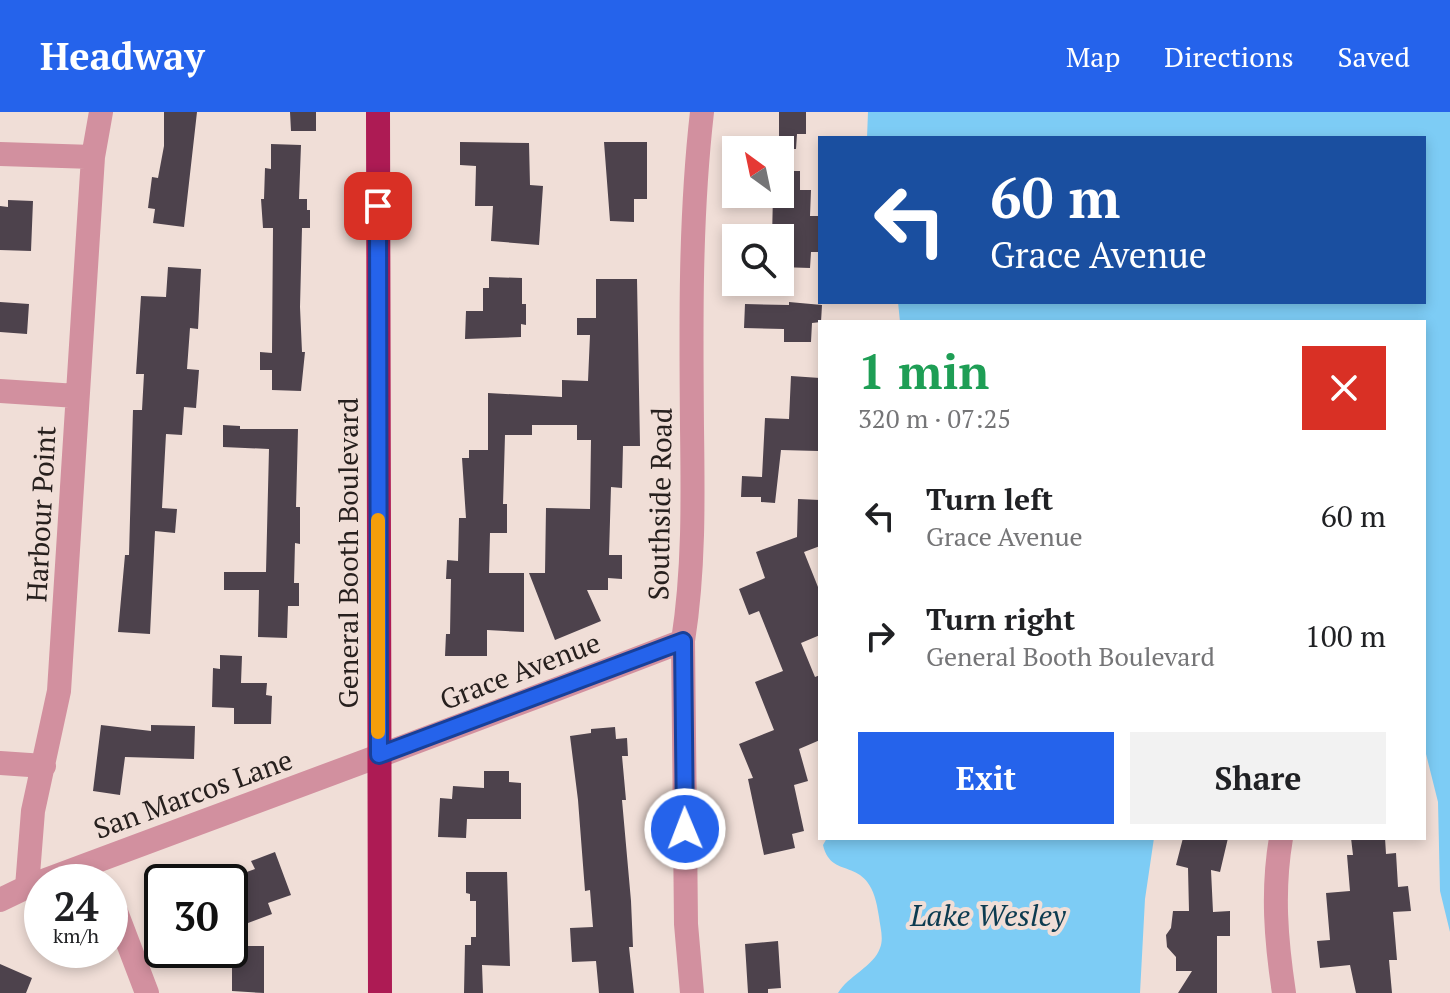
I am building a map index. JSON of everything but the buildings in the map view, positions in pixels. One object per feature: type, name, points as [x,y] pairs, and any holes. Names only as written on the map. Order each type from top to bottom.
[{"type":"highway","name":"General Booth Boulevard","points":[[378,112],[380,993]]},
{"type":"street","name":"Harbour Point","points":[[28,864],[31,825],[59,691],[93,157],[101,112]]},
{"type":"street","name":"Southside Road","points":[[692,993],[686,924],[683,641],[688,609],[694,490],[693,203],[702,112]]},
{"type":"street","points":[[0,154],[93,157]]},
{"type":"street","points":[[0,391],[77,396]]},
{"type":"street","name":"Grace Avenue","points":[[379,755],[683,641]]},
{"type":"street","name":"San Marcos Lane","points":[[118,864],[379,755]]},
{"type":"street","points":[[0,763],[44,766]]},
{"type":"street","points":[[1281,840],[1274,880],[1276,935],[1284,993]]},
{"type":"street","points":[[0,900],[24,888]]},
{"type":"street","points":[[128,943],[147,993]]},
{"type":"water","points":[[868,112],[1450,112],[1450,932],[1440,891],[1438,802],[1426,754],[1426,320],[900,320],[898,304],[1426,304],[1426,136],[867,136]]},
{"type":"water","name":"Lake Wesley","points":[[826,840],[1154,840],[1145,899],[1140,993],[838,993],[877,954],[882,937],[875,896],[868,883],[860,875],[834,863],[823,845]]},
{"type":"slow traffic","points":[[378,520],[378,732]]},
{"type":"route","points":[[378,206],[379,755],[683,641],[685,829]]}]
